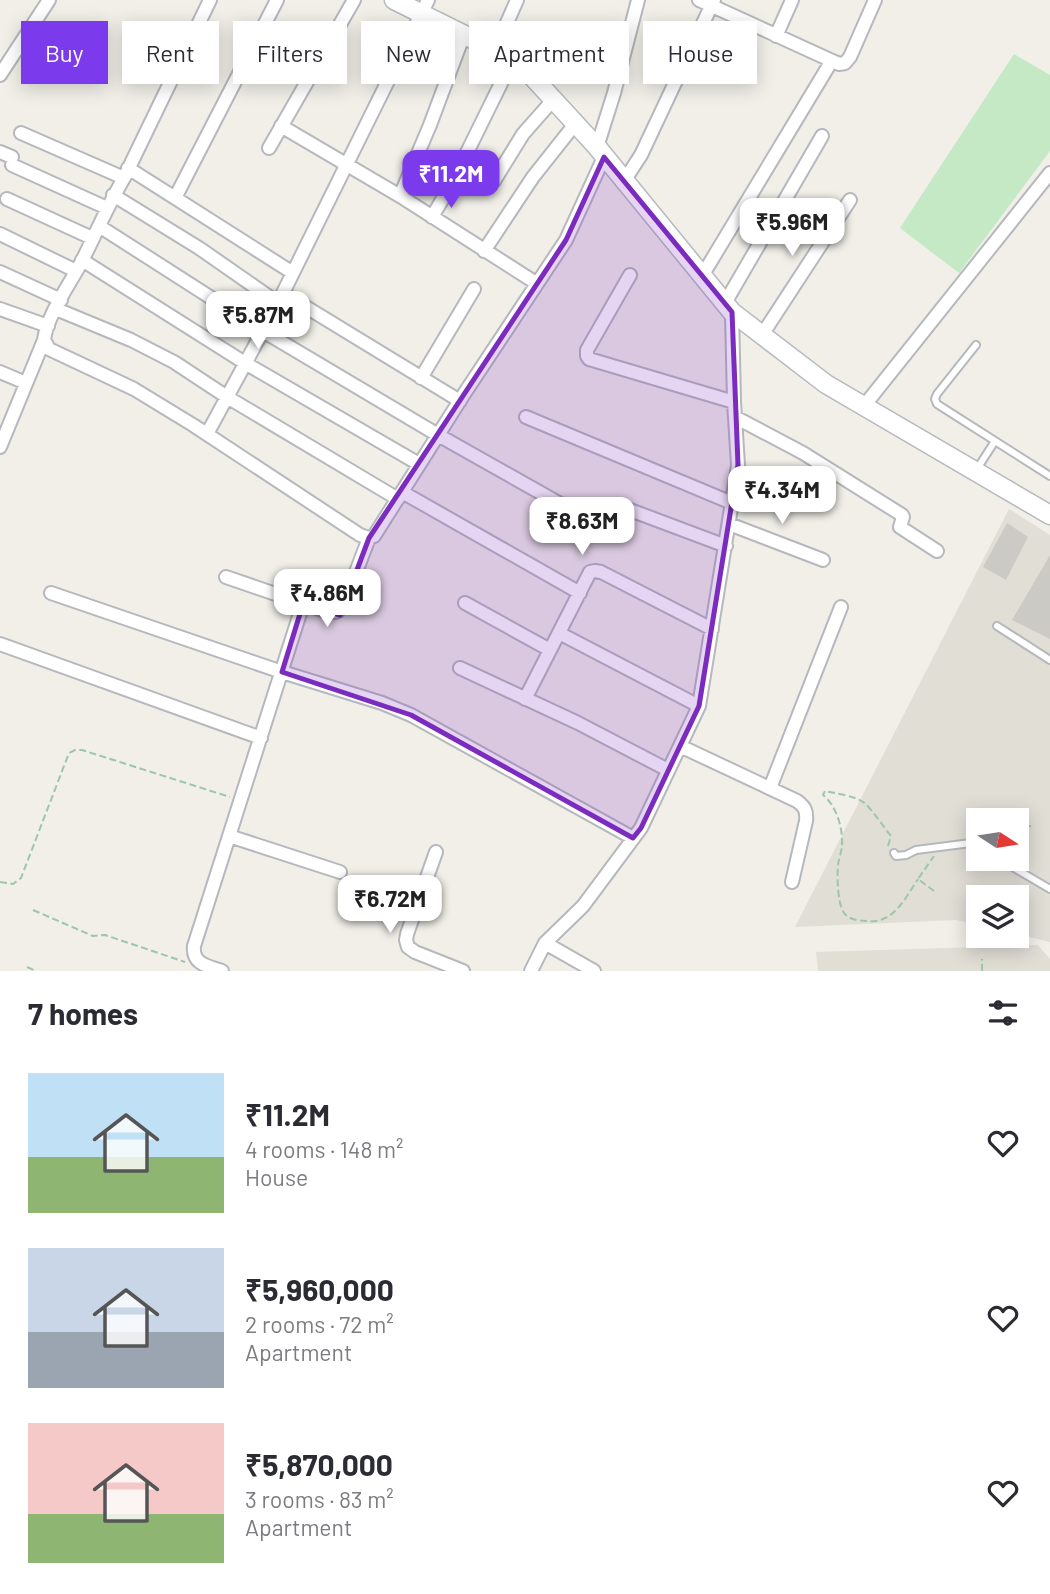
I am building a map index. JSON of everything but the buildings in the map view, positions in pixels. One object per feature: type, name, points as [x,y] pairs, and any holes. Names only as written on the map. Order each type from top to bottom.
[{"type":"street","points":[[0,75],[49,0]]},
{"type":"street","points":[[1,440],[58,304],[126,173],[210,0]]},
{"type":"street","points":[[174,198],[277,0]]},
{"type":"street","points":[[269,148],[354,0]]},
{"type":"street","points":[[394,0],[425,7],[469,37]]},
{"type":"street","points":[[508,21],[517,0]]},
{"type":"street","points":[[226,577],[332,613],[343,606],[369,538],[374,536],[566,240],[600,152],[638,0]]},
{"type":"street","points":[[699,0],[713,3],[775,36],[839,64],[845,63],[850,57],[875,0]]},
{"type":"street","points":[[775,36],[792,0]]},
{"type":"street","points":[[624,181],[640,155],[713,3]]},
{"type":"street","points":[[206,434],[293,273],[425,7]]},
{"type":"street","points":[[400,196],[464,34]]},
{"type":"street","points":[[702,276],[831,62]]},
{"type":"street","points":[[432,217],[452,183],[501,84]]},
{"type":"street","points":[[539,84],[600,152],[729,308],[826,384],[1050,515]]},
{"type":"street","points":[[494,181],[523,134],[553,100]]},
{"type":"street","points":[[485,251],[533,177],[576,124]]},
{"type":"street","points":[[281,126],[400,196],[536,284]]},
{"type":"street","points":[[21,133],[126,173],[174,198],[293,273]]},
{"type":"street","points":[[531,971],[545,943],[583,906],[641,828],[699,706],[738,465],[729,308],[822,136]]},
{"type":"street","points":[[8,158],[107,208]]},
{"type":"street","points":[[864,406],[1050,173]]},
{"type":"street","points":[[113,195],[280,298],[460,401]]},
{"type":"street","points":[[7,199],[93,239]]},
{"type":"street","points":[[762,335],[850,200]]},
{"type":"street","points":[[99,226],[263,331],[578,514],[588,517],[597,516],[607,510],[630,510],[726,546]]},
{"type":"street","points":[[0,234],[79,266],[419,464]]},
{"type":"street","points":[[0,272],[174,362],[227,397],[580,593]]},
{"type":"street","points":[[629,275],[587,350],[589,359],[734,402]]},
{"type":"street","points":[[421,378],[474,289]]},
{"type":"street","points":[[0,309],[48,326]]},
{"type":"street","points":[[44,340],[49,349],[134,388],[369,538]]},
{"type":"street","points":[[0,372],[26,383]]},
{"type":"street","points":[[526,417],[732,503]]},
{"type":"street","points":[[735,417],[803,453],[902,515],[900,527],[937,551]]},
{"type":"street","points":[[729,524],[823,560]]},
{"type":"street","points":[[525,699],[590,572],[601,572],[712,629]]},
{"type":"street","points":[[51,593],[411,715],[634,838]]},
{"type":"street","points":[[465,603],[550,650]]},
{"type":"street","points":[[222,971],[195,960],[194,946],[303,604]]},
{"type":"street","points":[[770,788],[841,607]]},
{"type":"street","points":[[559,633],[699,706]]},
{"type":"street","points":[[0,644],[261,738]]},
{"type":"street","points":[[460,668],[578,723],[668,770]]},
{"type":"street","points":[[680,746],[804,806],[807,813],[792,882]]},
{"type":"street","points":[[229,836],[340,872]]},
{"type":"street","points":[[436,852],[406,940],[408,947],[415,952],[463,971]]},
{"type":"street","points":[[545,943],[594,971]]},
{"type":"lane","points":[[976,345],[937,394],[937,404],[1050,477]]},
{"type":"lane","points":[[975,471],[995,441]]},
{"type":"lane","points":[[997,626],[1050,660]]},
{"type":"lane","points":[[894,853],[896,856],[906,855],[916,850],[966,844]]},
{"type":"lane","points":[[1022,872],[1050,888]]},
{"type":"path","points":[[0,882],[13,884],[21,878],[69,753],[75,750],[241,801]]},
{"type":"path","points":[[894,853],[887,845],[891,836],[866,803],[825,791],[823,795],[830,800],[841,833],[838,883],[841,911],[848,918],[872,922],[897,912],[941,847]]},
{"type":"path","points":[[918,879],[934,891]]},
{"type":"path","points":[[33,910],[93,936],[105,935],[190,964]]},
{"type":"path","points":[[982,959],[982,971]]},
{"type":"path","points":[[27,967],[36,971]]},
{"type":"highlighted area","points":[[604,157],[732,312],[738,465],[699,706],[641,828],[633,838],[411,715],[282,672],[303,604],[340,615],[369,538],[566,240]]},
{"type":"shaded area","points":[[1009,509],[1050,535],[1050,942],[1029,937],[1029,885],[966,885],[966,922],[956,920],[795,927]]},
{"type":"shaded area","points":[[1029,945],[1038,945],[1050,959],[1050,971],[818,971],[816,952],[1029,948]]},
{"type":"green space","points":[[1014,54],[1050,75],[1050,151],[959,273],[900,228]]}]
